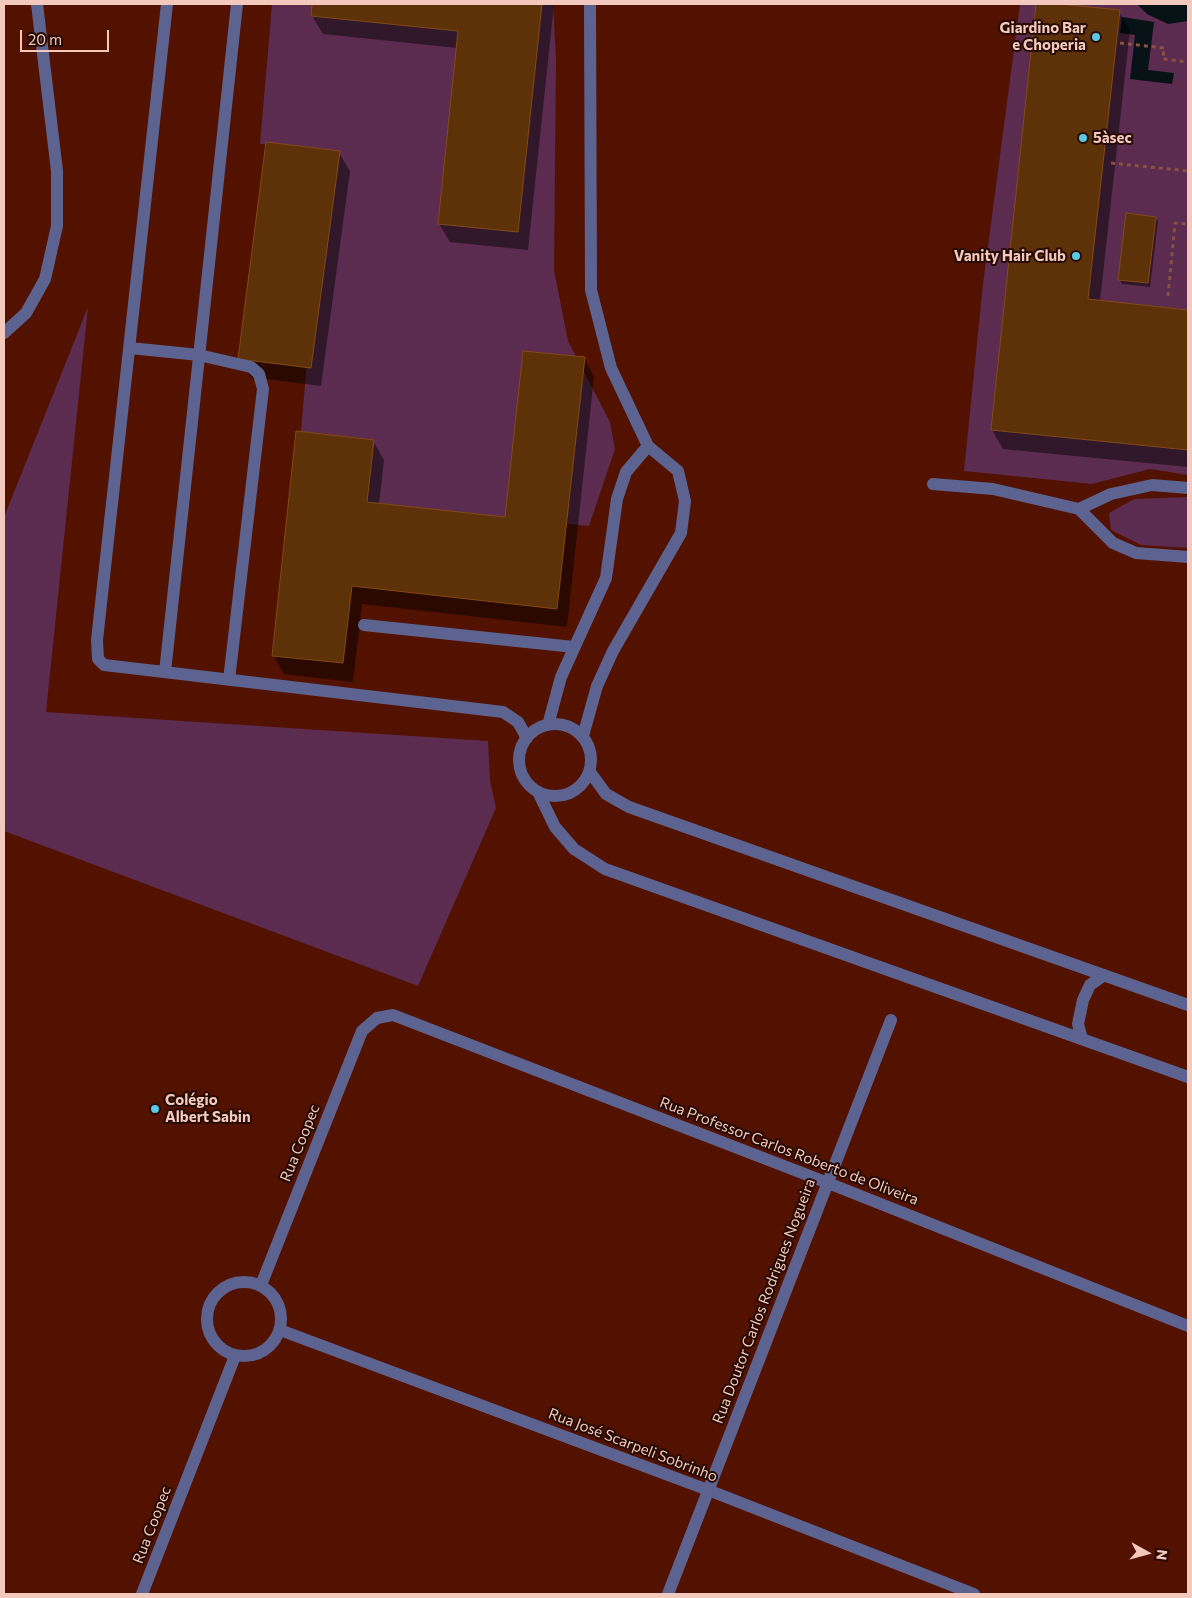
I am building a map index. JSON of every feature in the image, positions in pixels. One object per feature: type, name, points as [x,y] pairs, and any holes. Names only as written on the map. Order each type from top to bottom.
[{"type":"street","points":[[4,333],[26,313],[45,279],[57,226],[57,171],[37,4]]},
{"type":"street","points":[[167,4],[96,652],[104,665],[503,712],[518,722],[527,738]]},
{"type":"street","points":[[165,672],[237,4]]},
{"type":"street","points":[[583,736],[597,686],[613,650],[681,533],[685,501],[678,471],[648,446],[611,368],[591,290],[590,4]]},
{"type":"street","points":[[130,348],[199,355],[251,367],[259,374],[263,389],[229,680]]},
{"type":"street","points":[[548,725],[561,677],[606,578],[617,499],[626,472],[648,446]]},
{"type":"street","points":[[933,484],[993,489],[1079,509],[1113,543],[1136,553],[1188,557]]},
{"type":"street","points":[[1079,509],[1110,494],[1152,485],[1188,488]]},
{"type":"street","points":[[364,625],[574,647]]},
{"type":"street","points":[[548,725],[561,725],[573,728],[583,736],[589,747],[592,760],[590,772],[584,783],[574,792],[562,796],[550,796],[538,792],[528,785],[522,774],[520,762],[521,749],[527,738],[537,730],[548,725]]},
{"type":"street","points":[[590,772],[606,794],[629,807],[1188,1005]]},
{"type":"street","points":[[538,792],[554,827],[574,849],[605,869],[1188,1077]]},
{"type":"street","points":[[1082,1039],[1078,1024],[1083,1000],[1090,985],[1104,976]]},
{"type":"street","name":"Rua Professor Carlos Roberto de Oliveira","points":[[376,1018],[393,1015],[828,1182],[1188,1326]]},
{"type":"street","name":"Rua Coopec","points":[[261,1285],[362,1031],[376,1018]]},
{"type":"street","name":"Rua Doutor Carlos Rodrigues Nogueira","points":[[668,1594],[891,1020]]},
{"type":"street","points":[[246,1281],[261,1285],[270,1291],[280,1309],[280,1330],[273,1343],[262,1352],[249,1356],[235,1356],[220,1349],[210,1336],[206,1321],[208,1305],[217,1292],[230,1283],[246,1281]]},
{"type":"street","name":"Rua José Scarpeli Sobrinho","points":[[280,1330],[708,1490],[974,1594]]},
{"type":"street","name":"Rua Coopec","points":[[142,1594],[235,1356]]},
{"type":"path","points":[[1120,43],[1164,48],[1163,59],[1188,62]]},
{"type":"path","points":[[1111,163],[1188,171]]},
{"type":"path","points":[[1168,296],[1175,223],[1188,224]]},
{"type":"shaded area","points":[[272,4],[553,4],[556,60],[554,270],[568,341],[610,422],[615,449],[589,526],[295,497],[326,150],[260,144]]},
{"type":"shaded area","points":[[1020,4],[1188,4],[1188,475],[1150,469],[1092,484],[964,471],[983,284]]},
{"type":"shaded area","points":[[1137,4],[1188,4],[1188,21],[1168,24],[1147,14]]},
{"type":"shaded area","points":[[1122,17],[1154,22],[1148,70],[1174,73],[1172,84],[1130,79],[1135,35],[1120,33]]},
{"type":"shaded area","points":[[88,307],[46,712],[488,741],[490,780],[496,808],[418,986],[4,831],[4,517]]},
{"type":"shaded area","points":[[1188,497],[1188,548],[1141,545],[1111,530],[1109,513],[1134,499]]},
{"type":"building","points":[[312,4],[542,4],[518,232],[438,224],[458,31],[311,16]]},
{"type":"building","points":[[1036,4],[1059,4],[1120,10],[1088,299],[1188,310],[1188,450],[991,430]]},
{"type":"building","points":[[266,142],[340,151],[311,368],[238,359]]},
{"type":"building","points":[[1126,213],[1156,217],[1148,283],[1118,280]]},
{"type":"building","points":[[523,351],[585,357],[557,609],[352,586],[343,663],[272,656],[296,431],[374,440],[367,502],[505,517]]},
{"type":"place","name":"Giardino Bar e Choperia","points":[[1096,37]]},
{"type":"place","name":"5àsec","points":[[1083,138]]},
{"type":"place","name":"Vanity Hair Club","points":[[1076,256]]},
{"type":"place","name":"Colégio Albert Sabin","points":[[155,1109]]}]
